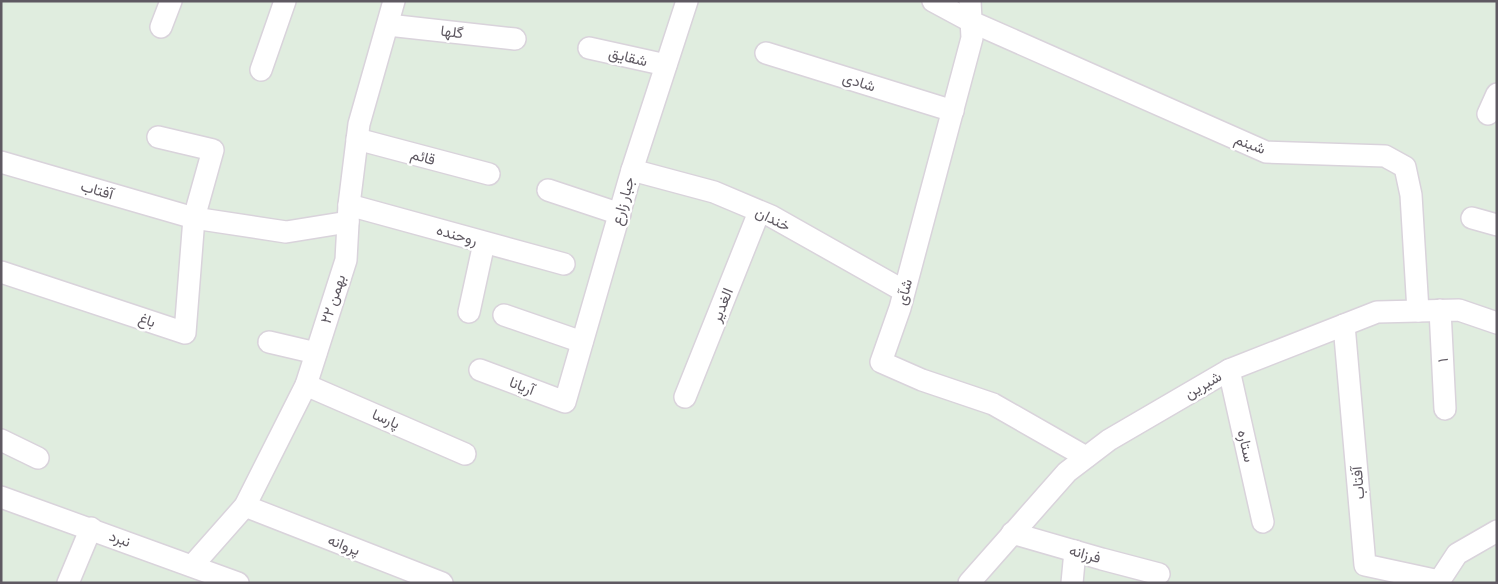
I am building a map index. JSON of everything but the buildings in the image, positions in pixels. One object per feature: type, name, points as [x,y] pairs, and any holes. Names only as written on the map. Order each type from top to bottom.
[{"type":"street","points":[[161,27],[171,1]]},
{"type":"street","points":[[261,70],[285,1]]},
{"type":"street","name":"۲۲ بهمن","points":[[192,566],[245,506],[306,385],[346,260],[359,124],[394,1]]},
{"type":"street","name":"جبار زارع","points":[[565,402],[632,170],[687,1]]},
{"type":"street","points":[[933,1],[971,12]]},
{"type":"street","name":"شآی","points":[[971,12],[972,38],[904,290],[881,362],[922,380],[993,404],[1086,457]]},
{"type":"street","name":"شبنم","points":[[971,12],[1266,152],[1385,156],[1405,167],[1411,195],[1418,311]]},
{"type":"street","name":"گلها","points":[[388,25],[515,39]]},
{"type":"street","name":"شقایق","points":[[589,48],[666,66]]},
{"type":"street","name":"شادی","points":[[766,53],[953,111]]},
{"type":"street","points":[[1488,114],[1497,94]]},
{"type":"street","points":[[158,137],[212,150],[194,218]]},
{"type":"street","name":"قائم","points":[[357,139],[489,174]]},
{"type":"street","name":"آفتاب","points":[[1,162],[194,218],[286,232],[349,214]]},
{"type":"street","name":"خندان","points":[[632,170],[714,192],[770,216],[904,290]]},
{"type":"street","points":[[548,190],[620,214]]},
{"type":"street","name":"الغدیر","points":[[684,398],[759,212]]},
{"type":"street","name":"روحنده","points":[[349,214],[484,243],[564,264]]},
{"type":"street","name":"باغ","points":[[1,272],[185,333],[194,218]]},
{"type":"street","points":[[1472,218],[1497,226]]},
{"type":"street","points":[[469,312],[484,243]]},
{"type":"street","name":"۱","points":[[1440,310],[1445,409]]},
{"type":"street","name":"شیرین","points":[[969,583],[1012,532],[1067,472],[1110,440],[1229,370],[1377,312],[1459,310],[1497,323]]},
{"type":"street","points":[[504,315],[582,342]]},
{"type":"street","name":"آفتاب","points":[[1344,325],[1365,565],[1438,582]]},
{"type":"street","points":[[269,342],[316,353]]},
{"type":"street","name":"آریانا","points":[[480,370],[565,402]]},
{"type":"street","name":"ستاره","points":[[1229,370],[1264,522]]},
{"type":"street","name":"پارسا","points":[[306,385],[465,454]]},
{"type":"street","points":[[1,440],[38,458]]},
{"type":"street","name":"نبرد","points":[[1,497],[91,528],[238,583]]},
{"type":"street","name":"پروانه","points":[[245,506],[442,583]]},
{"type":"street","points":[[68,583],[91,528]]},
{"type":"street","points":[[1438,582],[1457,554],[1497,531]]},
{"type":"street","name":"فرزانه","points":[[1012,532],[1159,574]]},
{"type":"street","points":[[1072,583],[1075,551]]}]
